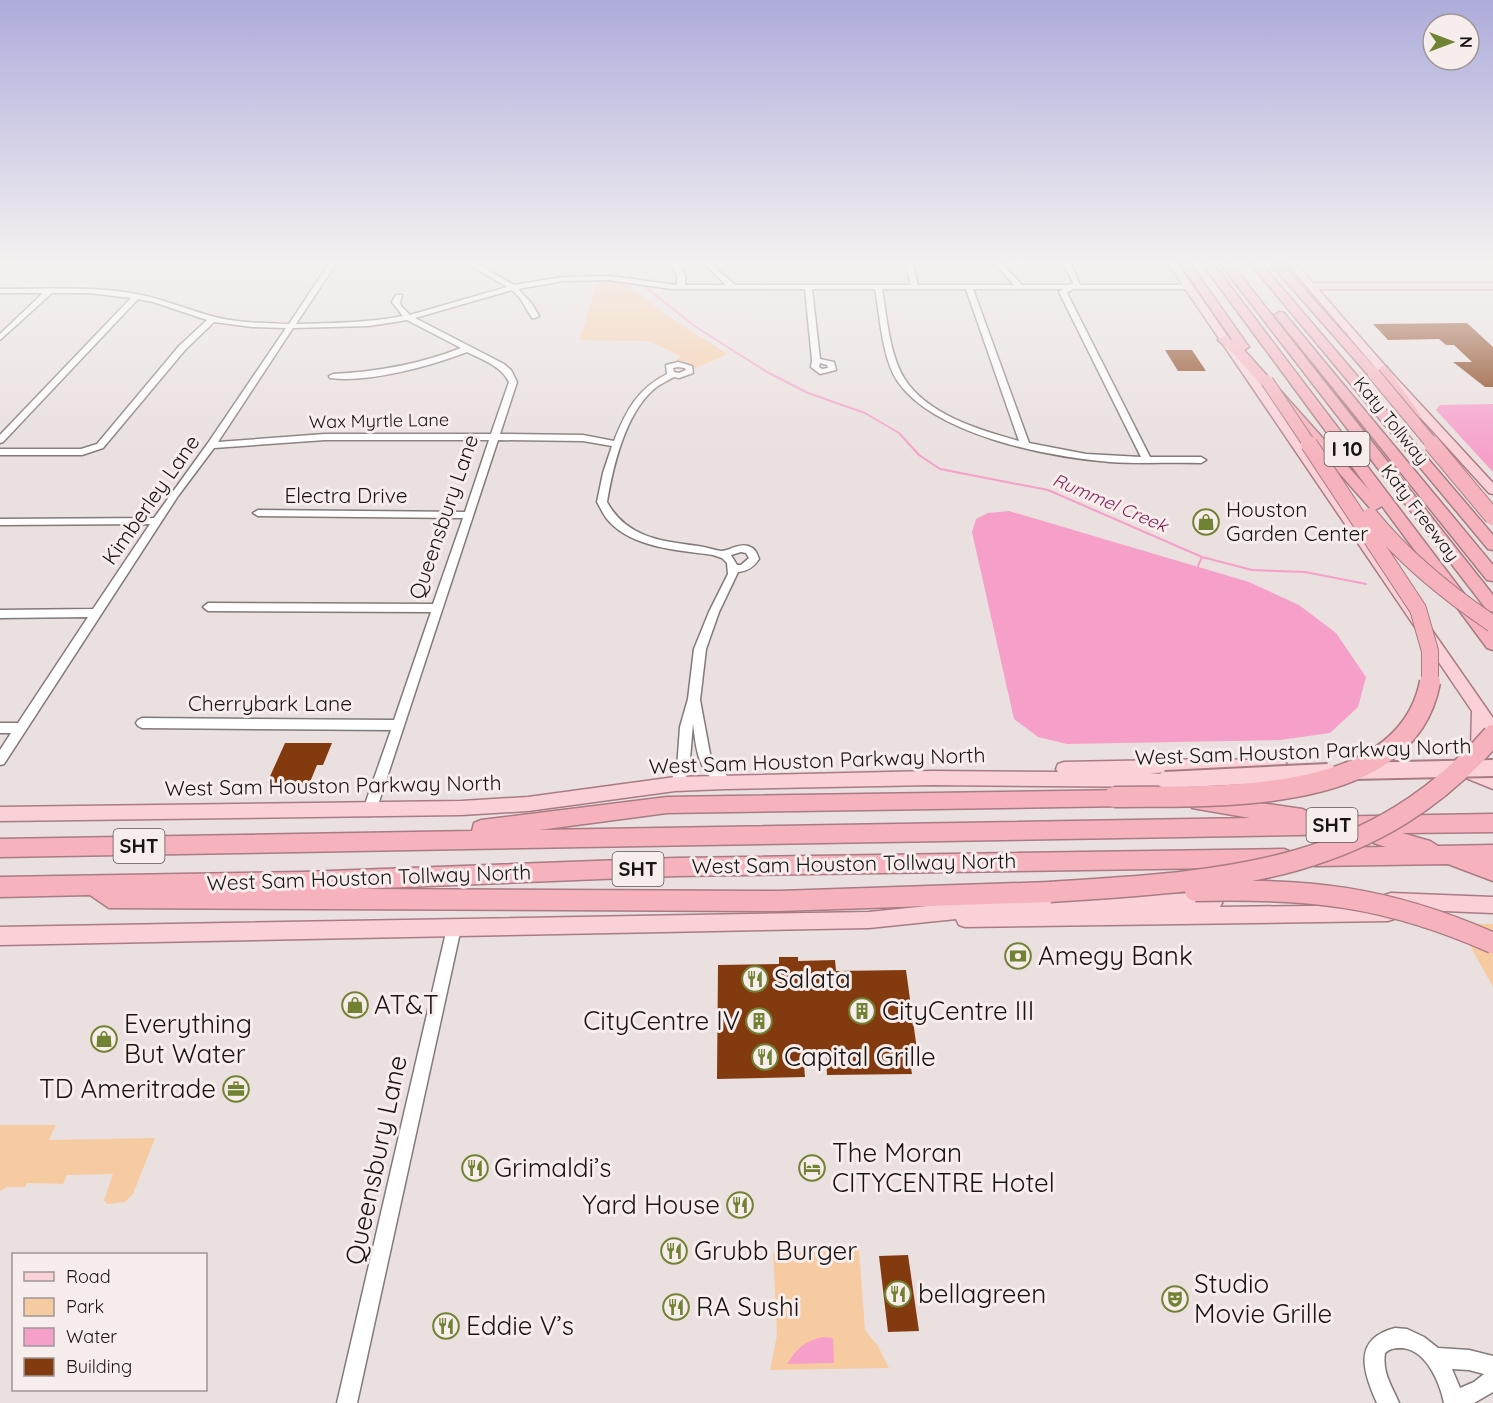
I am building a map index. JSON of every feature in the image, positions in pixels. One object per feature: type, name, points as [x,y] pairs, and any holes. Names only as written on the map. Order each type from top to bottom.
[{"type":"highway","points":[[279,843],[466,831],[667,805],[1262,792],[1322,782],[1365,766],[1395,746],[1413,725],[1426,701],[1432,675],[1431,646],[1418,609],[1229,327]]},
{"type":"highway","name":"Katy Freeway","points":[[1256,327],[1491,635]]},
{"type":"highway","name":"Katy Tollway","points":[[1275,327],[1493,606]]},
{"type":"highway","name":"Katy Tollway","points":[[1290,327],[1493,576]]},
{"type":"highway","name":"Katy Freeway","points":[[1309,327],[1493,545]]},
{"type":"highway","points":[[1336,327],[1493,502]]},
{"type":"highway","points":[[1224,340],[1237,350],[1491,635]]},
{"type":"highway","points":[[1378,372],[1493,517]]},
{"type":"highway","points":[[1378,372],[1493,531]]},
{"type":"highway","points":[[1267,381],[1392,542],[1491,635]]},
{"type":"highway","points":[[1050,892],[1201,880],[1258,870],[1316,853],[1371,830],[1432,795],[1482,750],[1493,735]]},
{"type":"highway","points":[[1114,797],[1211,803],[1284,814],[1384,837],[1493,872]]},
{"type":"highway","name":"West Sam Houston Tollway North","points":[[0,848],[1493,823]]},
{"type":"highway","name":"West Sam Houston Tollway North","points":[[0,887],[326,881],[687,867],[1493,854]]},
{"type":"highway","points":[[93,885],[109,898],[779,901],[1050,892],[1248,890],[1329,894],[1371,902],[1426,916],[1493,943]]},
{"type":"main road","points":[[1215,327],[1493,730]]},
{"type":"main road","points":[[1347,329],[1378,372],[1493,490]]},
{"type":"main road","points":[[1479,710],[1493,719]]},
{"type":"main road","points":[[1467,771],[1479,756],[1482,739],[1479,710]]},
{"type":"main road","points":[[932,778],[959,773],[1216,765],[1493,770]]},
{"type":"main road","name":"West Sam Houston Parkway North","points":[[0,814],[370,810],[528,804],[675,784],[725,782],[932,778],[1165,780],[1389,770],[1493,770]]},
{"type":"main road","points":[[1467,771],[1493,782]]},
{"type":"main road","points":[[0,821],[21,814]]},
{"type":"main road","points":[[869,920],[1025,904],[1313,899],[1493,904]]},
{"type":"main road","points":[[0,936],[1493,911]]},
{"type":"street","points":[[0,338],[11,327]]},
{"type":"street","points":[[0,440],[107,327]]},
{"type":"street","points":[[0,452],[82,452],[100,446],[182,348],[203,327]]},
{"type":"street","name":"Kimberley Lane","points":[[0,760],[156,522],[290,327]]},
{"type":"street","name":"Queensbury Lane","points":[[370,810],[512,389],[512,377],[501,366],[427,327]]},
{"type":"street","points":[[812,327],[816,360]]},
{"type":"street","points":[[887,327],[896,368],[908,389],[926,405],[965,426],[1025,445],[1069,454],[1111,459],[1201,459]]},
{"type":"street","points":[[983,327],[1025,445]]},
{"type":"street","points":[[1081,327],[1146,459]]},
{"type":"street","points":[[333,375],[398,371],[438,361],[467,349]]},
{"type":"street","points":[[672,375],[651,387],[638,401],[628,419],[610,459],[602,502],[612,520],[633,534],[722,555],[730,559],[733,569],[704,635],[694,699],[686,727],[683,770],[675,784]]},
{"type":"street","name":"Wax Myrtle Lane","points":[[211,445],[326,437],[583,438],[603,440],[618,445]]},
{"type":"street","name":"Electra Drive","points":[[258,513],[469,515]]},
{"type":"street","points":[[0,522],[156,522]]},
{"type":"street","points":[[722,555],[739,548],[750,549],[754,553],[754,559],[750,564],[733,569]]},
{"type":"street","points":[[208,607],[437,608]]},
{"type":"street","points":[[0,614],[95,613]]},
{"type":"street","points":[[694,699],[704,760],[712,772],[725,782]]},
{"type":"street","name":"Cherrybark Lane","points":[[141,723],[398,725]]},
{"type":"street","points":[[0,728],[21,728]]},
{"type":"street","name":"Queensbury Lane","points":[[347,1403],[454,928]]},
{"type":"street","points":[[1389,1403],[1374,1370],[1374,1359],[1378,1348],[1385,1340],[1396,1338],[1408,1340],[1434,1358],[1444,1372],[1454,1403],[1481,1389],[1493,1378]]},
{"type":"street","points":[[1434,1358],[1469,1360],[1493,1366]]},
{"type":"green space","points":[[584,327],[685,327],[728,354],[694,369],[688,363],[675,362],[680,356],[649,341],[580,340]]},
{"type":"green space","points":[[1458,924],[1493,924],[1493,987]]},
{"type":"green space","points":[[0,1125],[56,1125],[49,1140],[155,1138],[133,1194],[125,1202],[107,1204],[104,1200],[113,1174],[67,1175],[63,1184],[27,1183],[25,1187],[7,1187],[0,1191]]},
{"type":"green space","points":[[859,1250],[865,1330],[878,1346],[889,1368],[770,1370],[777,1335],[773,1253]]},
{"type":"water","points":[[1493,404],[1493,472],[1436,410],[1440,405]]},
{"type":"water","points":[[1009,511],[1249,582],[1299,605],[1336,633],[1366,677],[1358,707],[1330,733],[1280,740],[1067,744],[1038,737],[1014,719],[972,532],[976,519],[988,513]]},
{"type":"water","points":[[823,1337],[833,1338],[834,1363],[787,1364],[802,1346],[811,1340]]},
{"type":"building","points":[[1376,327],[1472,327],[1493,347],[1493,387],[1485,387],[1453,362],[1472,362],[1454,345],[1446,345],[1439,339],[1388,340]]},
{"type":"building","points":[[1165,350],[1192,350],[1206,371],[1178,371]]},
{"type":"building","points":[[285,743],[332,743],[323,765],[317,765],[308,787],[292,787],[294,783],[267,783]]},
{"type":"building","points":[[779,957],[798,957],[798,961],[835,960],[836,971],[906,970],[917,1050],[908,1050],[912,1074],[827,1075],[826,1053],[803,1053],[805,1077],[717,1079],[718,965],[779,964]]},
{"type":"building","name":"bellagreen","points":[[908,1255],[919,1331],[888,1332],[879,1256]]},
{"type":"waterway","name":"Rummel Creek","points":[[697,327],[767,372],[808,393],[865,413],[899,433],[919,455],[940,469],[1048,490],[1202,557]]},
{"type":"waterway","points":[[1198,566],[1202,557]]},
{"type":"waterway","name":"Rummel Creek","points":[[1202,557],[1252,570],[1305,572],[1366,584]]},
{"type":"place","name":"Houston Garden Center","points":[[1206,522]]},
{"type":"place","name":"Amegy Bank","points":[[1018,956]]},
{"type":"place","name":"Salata","points":[[755,979]]},
{"type":"place","name":"AT&T","points":[[355,1005]]},
{"type":"place","name":"CityCentre III","points":[[862,1011]]},
{"type":"place","name":"CityCentre IV","points":[[759,1021]]},
{"type":"place","name":"Everything But Water","points":[[104,1039]]},
{"type":"place","name":"Capital Grille","points":[[765,1057]]},
{"type":"place","name":"TD Ameritrade","points":[[236,1089]]},
{"type":"place","name":"Grimaldi’s","points":[[475,1168]]},
{"type":"place","name":"The Moran CITYCENTRE Hotel","points":[[812,1168]]},
{"type":"place","name":"Yard House","points":[[740,1205]]},
{"type":"place","name":"Grubb Burger","points":[[674,1251]]},
{"type":"place","name":"bellagreen","points":[[898,1294]]},
{"type":"place","name":"Studio Movie Grille","points":[[1175,1299]]},
{"type":"place","name":"RA Sushi","points":[[676,1307]]},
{"type":"place","name":"Eddie V’s","points":[[446,1326]]}]
